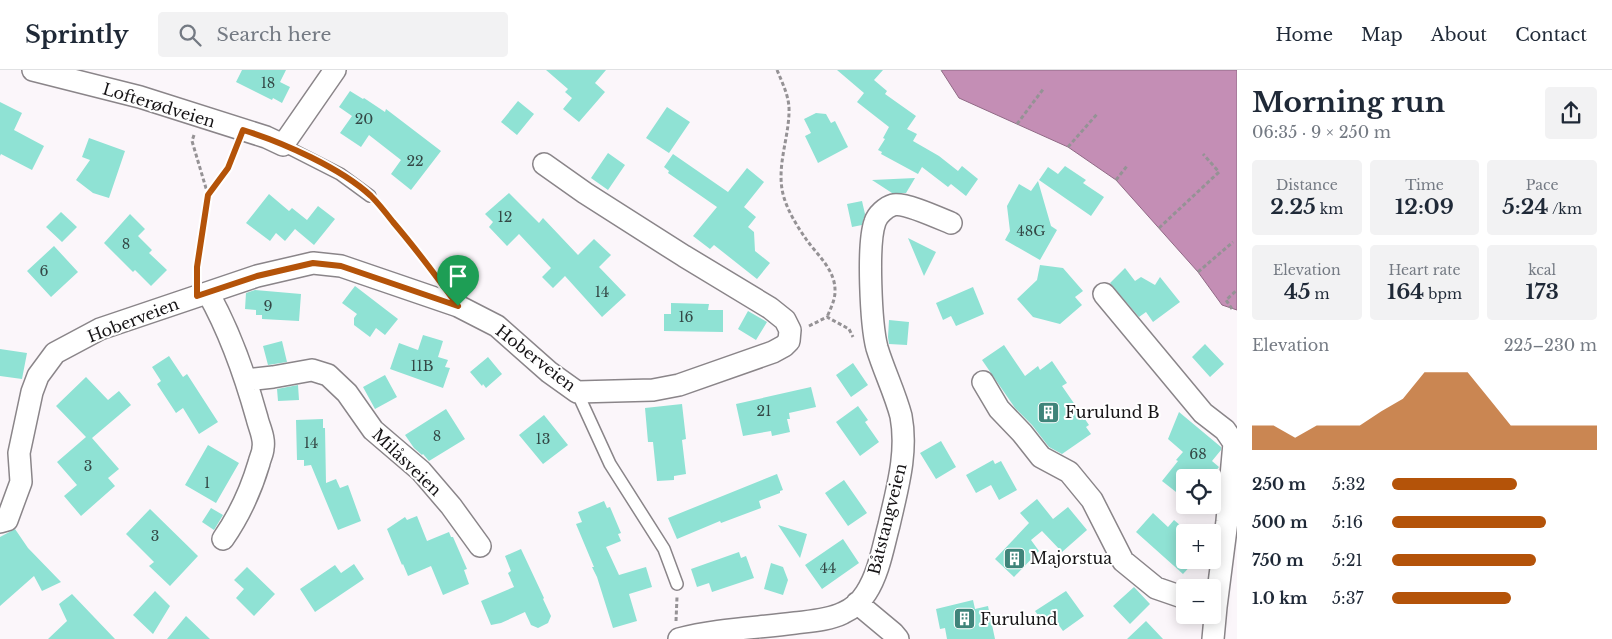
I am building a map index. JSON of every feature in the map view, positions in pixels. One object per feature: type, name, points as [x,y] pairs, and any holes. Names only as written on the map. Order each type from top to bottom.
[{"type":"street","name":"Lofterødveien","points":[[33,70],[140,97],[266,137],[284,145]]},
{"type":"street","points":[[284,145],[335,70]]},
{"type":"street","points":[[544,164],[585,193],[676,251],[770,308],[785,320],[791,335]]},
{"type":"street","name":"Båtstangveien","points":[[677,634],[725,631],[826,619],[843,614],[866,594],[882,555],[901,472],[904,448],[904,428],[877,346],[873,323],[871,262],[874,224],[885,209],[898,204],[951,223]]},
{"type":"street","name":"Hoberveien","points":[[0,522],[7,520],[21,482],[19,453],[32,392],[38,376],[55,353],[100,329],[257,276],[313,263],[341,266],[458,306],[497,326],[548,372],[577,392],[653,390],[678,385],[773,352],[784,346],[789,341],[791,335]]},
{"type":"street","points":[[1104,294],[1203,413],[1225,430],[1234,443],[1227,521],[1218,579]]},
{"type":"street","points":[[202,295],[222,317],[246,380],[264,447],[244,504],[223,539]]},
{"type":"street","name":"Milåsveien","points":[[246,380],[312,370],[328,375],[347,393],[373,430],[421,471],[451,506],[480,546]]},
{"type":"street","points":[[983,382],[999,408],[1041,457],[1069,472],[1092,500],[1123,561],[1156,588],[1176,595]]},
{"type":"street","points":[[857,603],[898,639]]},
{"type":"street","points":[[1213,624],[1213,639]]},
{"type":"lane","name":"Lofterødveien","points":[[284,145],[340,174],[370,196]]},
{"type":"lane","points":[[577,392],[610,464],[664,549],[677,584]]},
{"type":"path","points":[[777,70],[786,91],[789,107],[780,172],[783,195],[791,214],[826,264],[833,280],[835,293],[827,318],[791,335]]},
{"type":"path","points":[[1017,124],[1044,88]]},
{"type":"path","points":[[1068,147],[1098,113]]},
{"type":"path","points":[[199,116],[192,141],[208,195],[197,267],[202,295]]},
{"type":"path","points":[[208,195],[228,168],[243,130]]},
{"type":"path","points":[[1158,228],[1219,172],[1203,154]]},
{"type":"path","points":[[1116,180],[1127,166]]},
{"type":"path","points":[[370,196],[413,246],[458,306]]},
{"type":"path","points":[[1198,272],[1233,242]]},
{"type":"path","points":[[1232,309],[1226,300],[1237,290]]},
{"type":"path","points":[[827,318],[849,329],[856,343]]},
{"type":"path","points":[[677,584],[677,634]]},
{"type":"shaded area","points":[[941,70],[1237,70],[1237,310],[1222,305],[1198,272],[1116,180],[1068,147],[959,98]]},
{"type":"building","points":[[242,70],[286,70],[280,82],[290,87],[282,103],[236,82]]},
{"type":"building","points":[[546,70],[606,70],[595,83],[605,92],[579,122],[563,109],[572,98],[565,92],[568,89]]},
{"type":"building","points":[[837,70],[883,70],[874,80],[887,91],[885,94],[916,116],[907,129],[917,134],[913,141],[939,156],[958,171],[962,166],[978,179],[966,196],[951,184],[948,187],[922,167],[918,174],[881,154],[882,152],[878,150],[885,139],[883,138],[889,127],[857,102],[864,93]]},
{"type":"building","points":[[350,91],[385,112],[386,109],[441,151],[411,190],[391,174],[401,160],[369,135],[361,147],[340,133],[352,116],[339,107]]},
{"type":"building","points":[[518,101],[534,114],[517,135],[501,122]]},
{"type":"building","points":[[0,102],[22,113],[14,130],[44,146],[32,170],[1,154],[0,156]]},
{"type":"building","points":[[667,107],[690,122],[669,153],[646,138]]},
{"type":"building","points":[[816,113],[826,114],[831,123],[835,121],[848,147],[818,163],[805,136],[811,133],[804,119]]},
{"type":"building","points":[[89,138],[125,151],[109,198],[93,193],[76,180],[90,160],[82,157]]},
{"type":"building","points":[[608,153],[625,165],[608,190],[591,178]]},
{"type":"building","points":[[673,154],[728,192],[747,168],[764,182],[744,207],[756,217],[748,227],[754,232],[755,251],[770,263],[757,279],[714,245],[710,249],[693,236],[717,207],[668,173],[669,171],[664,167]]},
{"type":"building","points":[[1065,166],[1086,180],[1083,183],[1104,197],[1091,216],[1039,180],[1048,167],[1058,174]]},
{"type":"building","points":[[915,178],[906,193],[892,193],[872,180]]},
{"type":"building","points":[[1038,181],[1051,226],[1057,230],[1040,260],[1005,240],[1010,231],[1007,206],[1019,184],[1031,191]]},
{"type":"building","points":[[509,193],[539,223],[543,218],[578,255],[594,239],[611,255],[599,267],[626,295],[602,317],[565,276],[553,288],[542,277],[551,268],[519,234],[507,246],[489,227],[493,222],[485,214]]},
{"type":"building","points":[[269,194],[289,211],[292,208],[307,220],[318,206],[335,219],[314,245],[295,229],[285,241],[276,233],[270,241],[246,223]]},
{"type":"building","points":[[862,201],[865,214],[862,225],[852,227],[847,204]]},
{"type":"building","points":[[61,212],[77,227],[62,242],[46,227]]},
{"type":"building","points":[[130,214],[145,229],[138,236],[152,250],[149,253],[167,270],[151,286],[135,270],[133,272],[104,243]]},
{"type":"building","points":[[908,238],[936,252],[924,276]]},
{"type":"building","points":[[54,246],[78,272],[51,297],[27,271]]},
{"type":"building","points":[[1040,265],[1063,268],[1083,291],[1075,297],[1082,305],[1060,324],[1033,317],[1017,299],[1037,280]]},
{"type":"building","points":[[1125,268],[1135,281],[1141,277],[1155,285],[1160,277],[1180,302],[1153,322],[1146,312],[1139,317],[1110,283]]},
{"type":"building","points":[[355,286],[398,319],[385,335],[376,328],[370,337],[354,325],[354,318],[357,314],[342,303]]},
{"type":"building","points":[[973,287],[984,314],[956,326],[951,316],[943,320],[936,303]]},
{"type":"building","points":[[255,290],[301,294],[299,321],[262,319],[262,315],[256,315],[256,310],[245,309],[246,293]]},
{"type":"building","points":[[671,303],[709,304],[708,310],[723,310],[723,332],[664,331],[664,314],[671,314]]},
{"type":"building","points":[[748,311],[767,322],[756,340],[738,329]]},
{"type":"building","points":[[889,320],[909,322],[907,345],[889,344]]},
{"type":"building","points":[[423,335],[443,341],[438,357],[448,360],[445,367],[450,368],[443,388],[390,369],[399,343],[418,350]]},
{"type":"building","points":[[282,341],[287,362],[268,365],[263,346]]},
{"type":"building","points":[[1205,344],[1224,364],[1210,377],[1192,357]]},
{"type":"building","name":"Furulund B","points":[[1004,345],[1025,376],[1038,366],[1040,370],[1052,361],[1067,383],[1062,386],[1089,425],[1086,427],[1091,434],[1062,454],[1049,447],[1032,425],[1015,408],[982,360]]},
{"type":"building","points":[[0,349],[27,353],[22,379],[0,376]]},
{"type":"building","points":[[169,356],[183,377],[187,374],[218,422],[199,434],[183,408],[176,413],[157,384],[161,381],[152,367]]},
{"type":"building","points":[[488,357],[502,374],[486,388],[470,372]]},
{"type":"building","points":[[853,363],[868,385],[851,397],[836,375]]},
{"type":"building","points":[[385,375],[397,397],[375,409],[363,387]]},
{"type":"building","points":[[86,377],[108,400],[119,391],[131,405],[92,438],[119,469],[108,478],[115,486],[81,516],[64,496],[77,485],[57,462],[86,437],[56,406]]},
{"type":"building","points":[[298,385],[299,400],[278,401],[277,389]]},
{"type":"building","points":[[811,387],[816,407],[789,413],[790,419],[787,419],[790,432],[772,436],[771,431],[743,436],[736,404]]},
{"type":"building","points":[[682,404],[686,439],[682,440],[686,474],[674,476],[674,480],[657,481],[653,442],[648,442],[645,408]]},
{"type":"building","points":[[858,406],[868,420],[865,422],[879,442],[860,456],[836,422]]},
{"type":"building","points":[[446,409],[465,439],[429,461],[414,448],[405,435]]},
{"type":"building","points":[[1179,412],[1221,447],[1221,450],[1212,461],[1219,467],[1217,469],[1176,469],[1176,492],[1162,481],[1183,452],[1168,439]]},
{"type":"building","points":[[544,415],[568,445],[543,464],[519,435]]},
{"type":"building","points":[[323,419],[323,428],[325,428],[326,483],[336,479],[340,488],[348,485],[361,521],[338,530],[311,465],[304,466],[304,460],[297,460],[296,420]]},
{"type":"building","points":[[941,441],[956,467],[936,479],[920,453]]},
{"type":"building","points":[[208,445],[239,463],[216,503],[185,485]]},
{"type":"building","points":[[993,460],[995,464],[1001,461],[1017,490],[999,500],[991,485],[976,493],[966,475]]},
{"type":"building","points":[[777,474],[783,490],[759,501],[761,508],[721,523],[720,521],[677,539],[668,518]]},
{"type":"building","points":[[844,480],[867,513],[848,526],[825,493]]},
{"type":"building","points":[[1037,499],[1053,519],[1068,507],[1087,530],[1062,552],[1042,531],[1031,540],[1039,551],[1014,577],[995,559],[1029,523],[1020,513]]},
{"type":"building","points":[[604,501],[607,508],[610,507],[621,533],[618,534],[621,541],[606,547],[619,575],[646,567],[652,587],[629,594],[637,621],[613,628],[592,567],[594,567],[576,524],[582,522],[578,512]]},
{"type":"building","points":[[211,508],[223,515],[214,530],[202,522]]},
{"type":"building","points":[[150,509],[198,556],[170,586],[149,566],[154,562],[126,534]]},
{"type":"building","points":[[1153,513],[1168,527],[1174,520],[1179,524],[1176,524],[1176,568],[1136,532]]},
{"type":"building","points":[[417,516],[427,541],[449,532],[451,537],[453,537],[467,569],[464,570],[469,584],[443,595],[431,566],[408,576],[387,529],[405,517],[407,520]]},
{"type":"building","points":[[778,525],[807,534],[800,558]]},
{"type":"building","points":[[15,529],[28,548],[61,582],[42,591],[34,576],[0,606],[0,537]]},
{"type":"building","points":[[843,539],[859,563],[822,589],[805,565]]},
{"type":"building","points":[[521,549],[551,616],[548,623],[538,628],[531,625],[525,612],[501,623],[491,625],[481,601],[514,587],[508,573],[511,571],[505,556]]},
{"type":"building","points":[[739,552],[741,558],[746,556],[754,578],[712,592],[709,583],[697,587],[691,569]]},
{"type":"building","points":[[771,563],[783,567],[788,580],[783,595],[764,589]]},
{"type":"building","points":[[354,564],[364,579],[315,612],[300,589],[335,565],[341,573]]},
{"type":"building","points":[[247,567],[275,594],[254,616],[236,598],[244,589],[234,580]]},
{"type":"building","points":[[1177,569],[1188,569],[1183,574]]},
{"type":"building","points":[[1134,587],[1150,604],[1130,624],[1113,606]]},
{"type":"building","points":[[155,591],[170,606],[153,634],[133,615]]},
{"type":"building","points":[[1066,591],[1084,616],[1063,631],[1055,620],[1046,626],[1035,611]]},
{"type":"building","points":[[72,594],[115,639],[48,639],[67,621],[59,604]]},
{"type":"building","name":"Furulund","points":[[973,600],[975,609],[988,606],[995,639],[947,639],[945,628],[940,629],[936,609]]},
{"type":"building","points":[[186,616],[210,639],[167,639]]},
{"type":"building","points":[[1146,621],[1163,639],[1127,639]]},
{"type":"place","name":"Furulund B","points":[[1049,412]]},
{"type":"place","name":"Majorstua","points":[[1014,558]]},
{"type":"place","name":"Furulund","points":[[964,619]]},
{"type":"route","points":[[243,130],[266,137],[315,160],[340,174],[370,196],[413,246],[458,306],[341,266],[313,263],[257,276],[197,296],[197,267],[208,195],[228,168],[243,130]]}]
